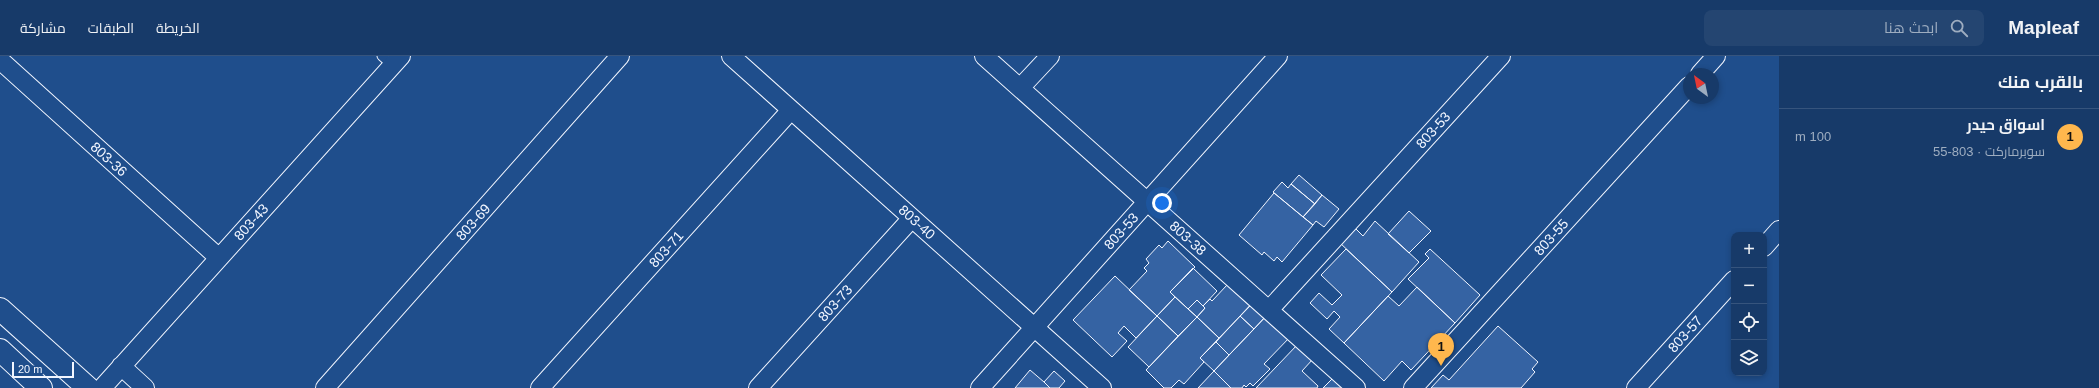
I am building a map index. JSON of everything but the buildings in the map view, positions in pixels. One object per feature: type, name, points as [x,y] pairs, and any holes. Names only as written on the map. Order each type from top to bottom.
[{"type":"street","name":"803-69","points":[[325,388],[620,56]]},
{"type":"street","name":"803-40","points":[[731,56],[1102,388]]},
{"type":"street","name":"803-38","points":[[984,56],[1356,388]]},
{"type":"street","points":[[1020,88],[1050,56]]},
{"type":"street","name":"803-53","points":[[980,388],[1278,56]]},
{"type":"street","name":"803-53","points":[[1269,310],[1501,56]]},
{"type":"street","points":[[1705,68],[1716,56]]},
{"type":"street","name":"803-43","points":[[102,388],[219,258],[392,59]]},
{"type":"street","name":"803-36","points":[[0,60],[219,258]]},
{"type":"street","name":"803-55","points":[[1413,388],[1683,93]]},
{"type":"street","name":"803-71","points":[[540,388],[791,110]]},
{"type":"street","name":"803-73","points":[[758,388],[912,218]]},
{"type":"street","points":[[1767,244],[1779,230]]},
{"type":"street","name":"803-57","points":[[1636,388],[1731,283]]},
{"type":"street","points":[[0,309],[88,388]]},
{"type":"street","points":[[0,350],[41,388]]},
{"type":"street","points":[[121,366],[145,388]]},
{"type":"place","name":"اسواق حيدر","points":[[1441,366]]}]
